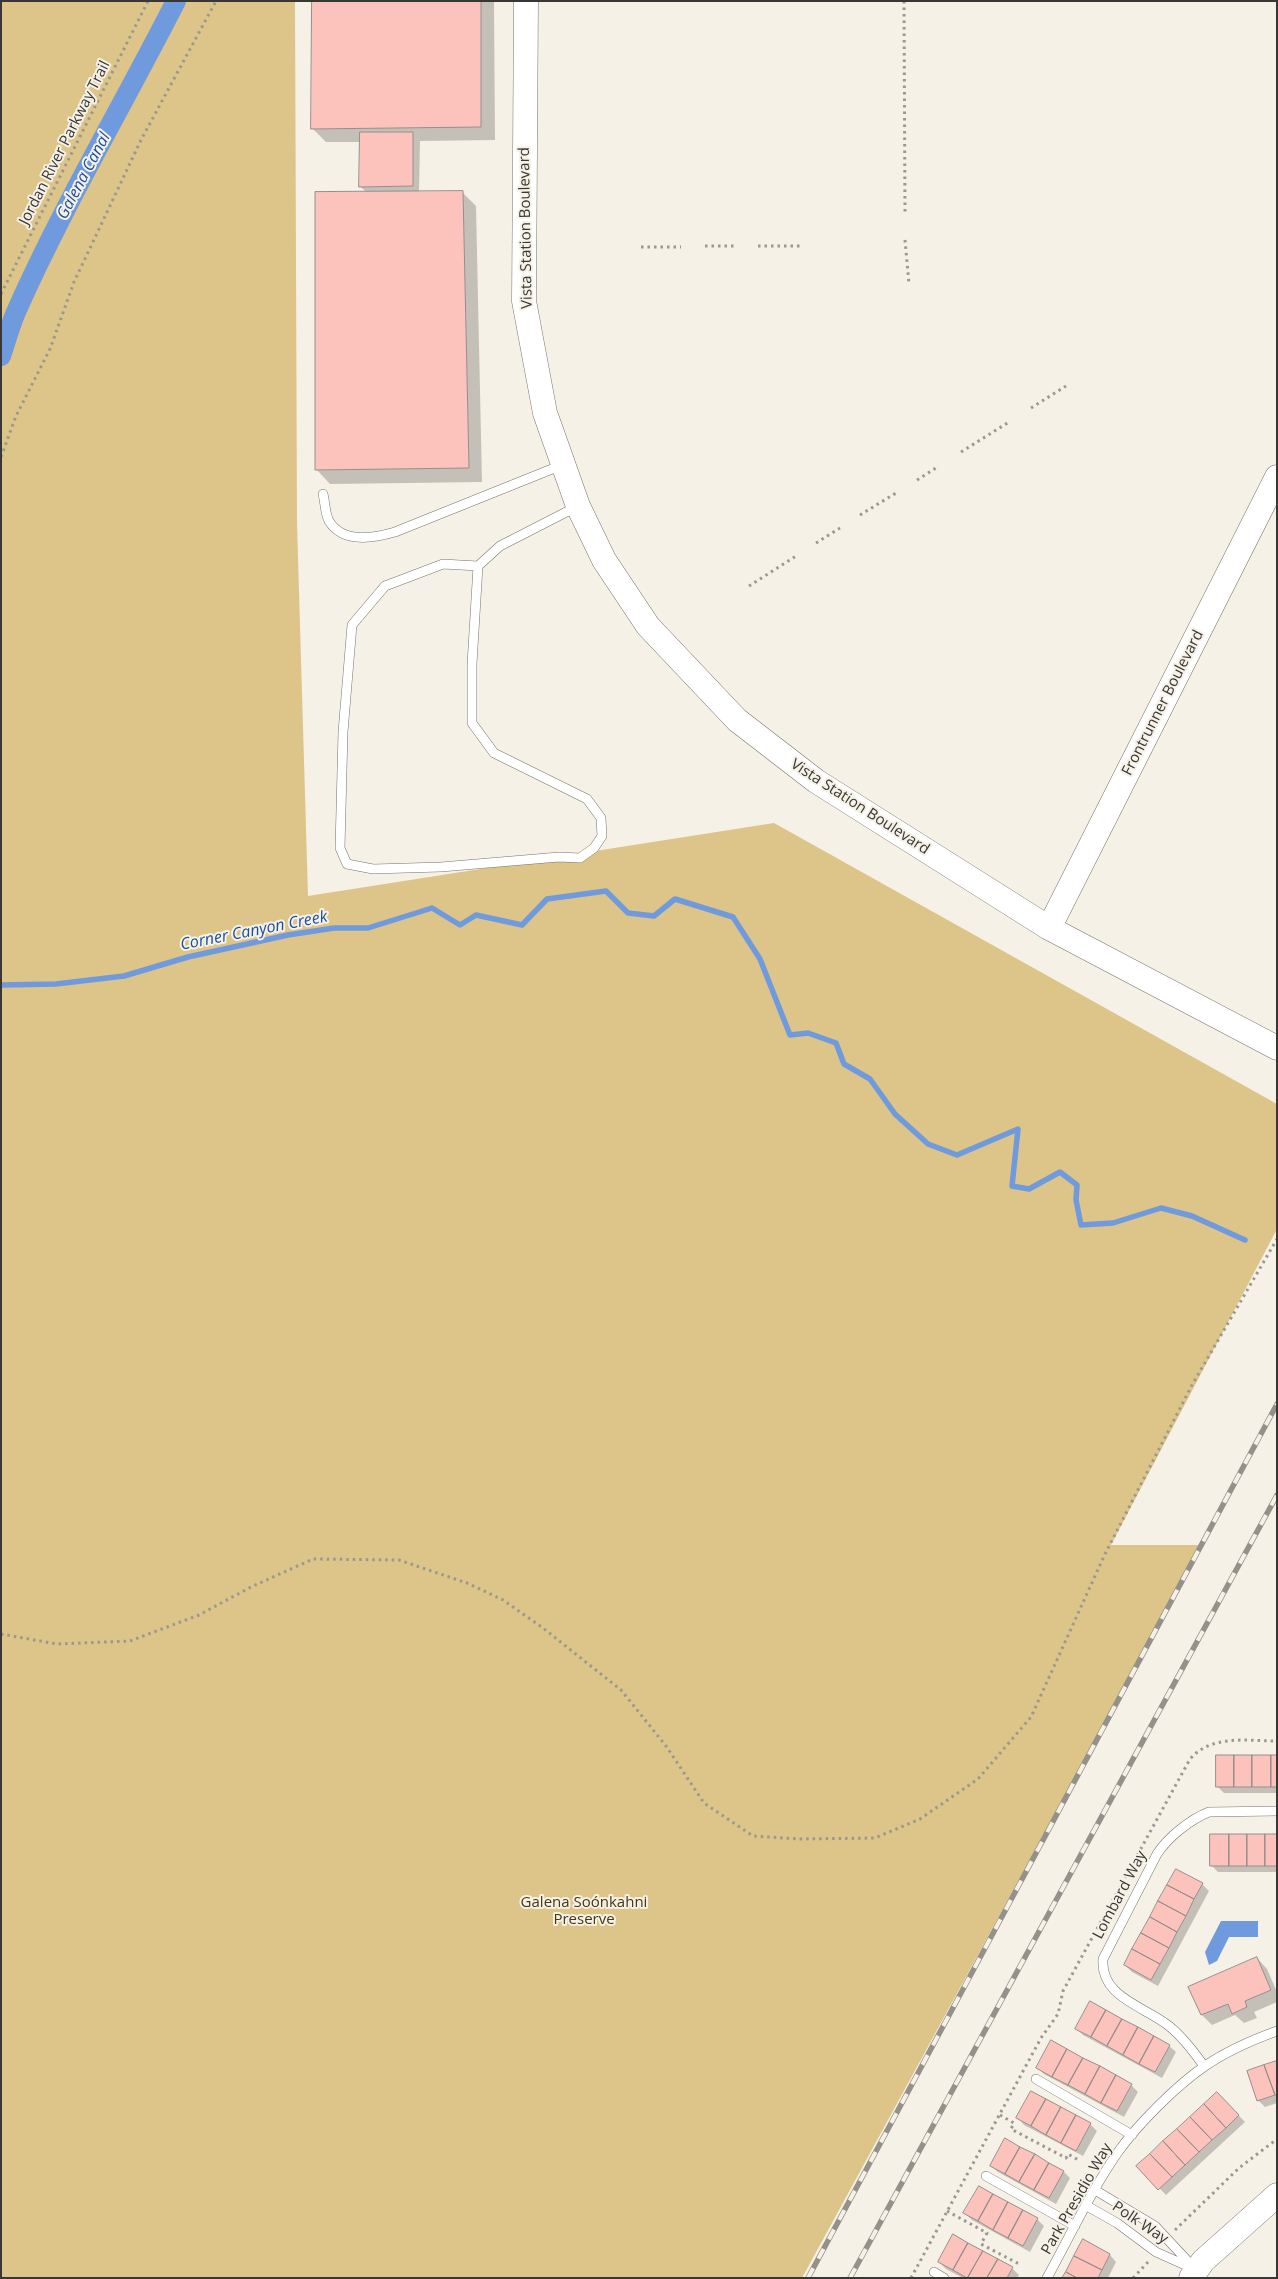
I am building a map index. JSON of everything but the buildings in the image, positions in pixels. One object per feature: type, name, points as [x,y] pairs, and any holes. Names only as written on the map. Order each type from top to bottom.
[{"type":"street","name":"Vista Station Boulevard","points":[[526,1],[524,302],[545,413],[578,506],[604,560],[648,626],[737,720],[816,781],[1049,928],[1277,1048]]},
{"type":"street","name":"Frontrunner Boulevard","points":[[1049,928],[1277,477]]},
{"type":"street","points":[[1194,2274],[1203,2261],[1277,2196]]},
{"type":"lane","points":[[324,494],[329,521],[358,539],[376,537],[395,532],[563,465]]},
{"type":"lane","points":[[478,566],[443,564],[385,586],[352,625],[343,732],[340,839],[340,848],[347,864],[382,868],[441,867],[559,857],[580,858],[594,848],[602,836],[602,818],[587,799],[494,753],[472,723],[472,664],[478,566],[500,546],[578,506]]},
{"type":"lane","name":"Lombard Way","points":[[1204,2066],[1192,2050],[1169,2026],[1110,1988],[1102,1966],[1105,1952],[1158,1854],[1167,1842],[1201,1815],[1209,1812],[1277,1811]]},
{"type":"lane","name":"Park Presidio Way","points":[[1047,2278],[1095,2190],[1120,2150],[1155,2110],[1204,2066],[1231,2051],[1277,2031]]},
{"type":"lane","points":[[1036,2079],[1132,2135]]},
{"type":"lane","points":[[986,2176],[1075,2226]]},
{"type":"lane","name":"Polk Way","points":[[1095,2190],[1141,2216],[1168,2238],[1194,2274]]},
{"type":"lane","name":"Polk Way","points":[[1086,2206],[1117,2223],[1156,2252],[1194,2274]]},
{"type":"lane","points":[[934,2272],[944,2278]]},
{"type":"path","name":"Jordan River Parkway Trail","points":[[1,294],[148,1]]},
{"type":"path","points":[[1,457],[16,416],[50,349],[74,282],[141,140],[216,1]]},
{"type":"path","points":[[904,1],[905,214]]},
{"type":"path","points":[[905,240],[909,284]]},
{"type":"path","points":[[705,246],[735,246]]},
{"type":"path","points":[[758,246],[800,246]]},
{"type":"path","points":[[641,247],[681,247]]},
{"type":"path","points":[[1031,408],[1066,386]]},
{"type":"path","points":[[961,452],[1009,422]]},
{"type":"path","points":[[917,480],[939,466]]},
{"type":"path","points":[[860,515],[896,493]]},
{"type":"path","points":[[816,544],[840,528]]},
{"type":"path","points":[[749,586],[796,556]]},
{"type":"path","points":[[1,1634],[57,1644],[130,1642],[199,1615],[251,1587],[313,1559],[399,1560],[467,1583],[503,1600],[542,1628],[621,1690],[666,1746],[704,1803],[753,1836],[799,1839],[875,1838],[920,1819],[978,1779],[1031,1717],[1104,1554],[1192,1385],[1277,1239]]},
{"type":"path","points":[[911,2278],[1041,2038],[1053,2022],[1063,1991],[1190,1759],[1199,1749],[1209,1744],[1224,1741],[1277,1741]]},
{"type":"path","points":[[1000,2115],[1014,2122],[1011,2129],[1066,2158],[1068,2154],[1080,2161]]},
{"type":"path","points":[[1168,2238],[1240,2168],[1277,2139]]},
{"type":"path","points":[[947,2211],[988,2232],[981,2244],[1021,2265]]},
{"type":"path","points":[[1133,2278],[1156,2252]]},
{"type":"green space","name":"Galena Soónkahni Preserve","points":[[1,1],[295,1],[297,524],[308,896],[774,823],[1277,1104],[1277,1229],[1111,1545],[1201,1545],[802,2278],[1,2278]]},
{"type":"water","points":[[1221,1921],[1258,1921],[1258,1937],[1229,1937],[1217,1961],[1209,1965],[1205,1952]]},
{"type":"waterway","name":"Galena Canal","points":[[1,356],[16,312],[53,233],[176,1]]},
{"type":"waterway","name":"Corner Canyon Creek","points":[[1,985],[56,984],[124,976],[188,957],[288,935],[334,928],[368,928],[432,908],[460,925],[476,915],[522,925],[547,899],[606,891],[628,913],[654,916],[675,899],[733,917],[760,959],[790,1035],[808,1033],[836,1043],[844,1064],[870,1079],[895,1114],[928,1144],[957,1155],[1018,1129],[1012,1186],[1029,1189],[1060,1172],[1077,1185],[1076,1200],[1081,1225],[1113,1223],[1161,1208],[1192,1216],[1245,1240]]},
{"type":"railway","points":[[808,2278],[1277,1404]]},
{"type":"railway","points":[[850,2278],[1277,1495]]}]
